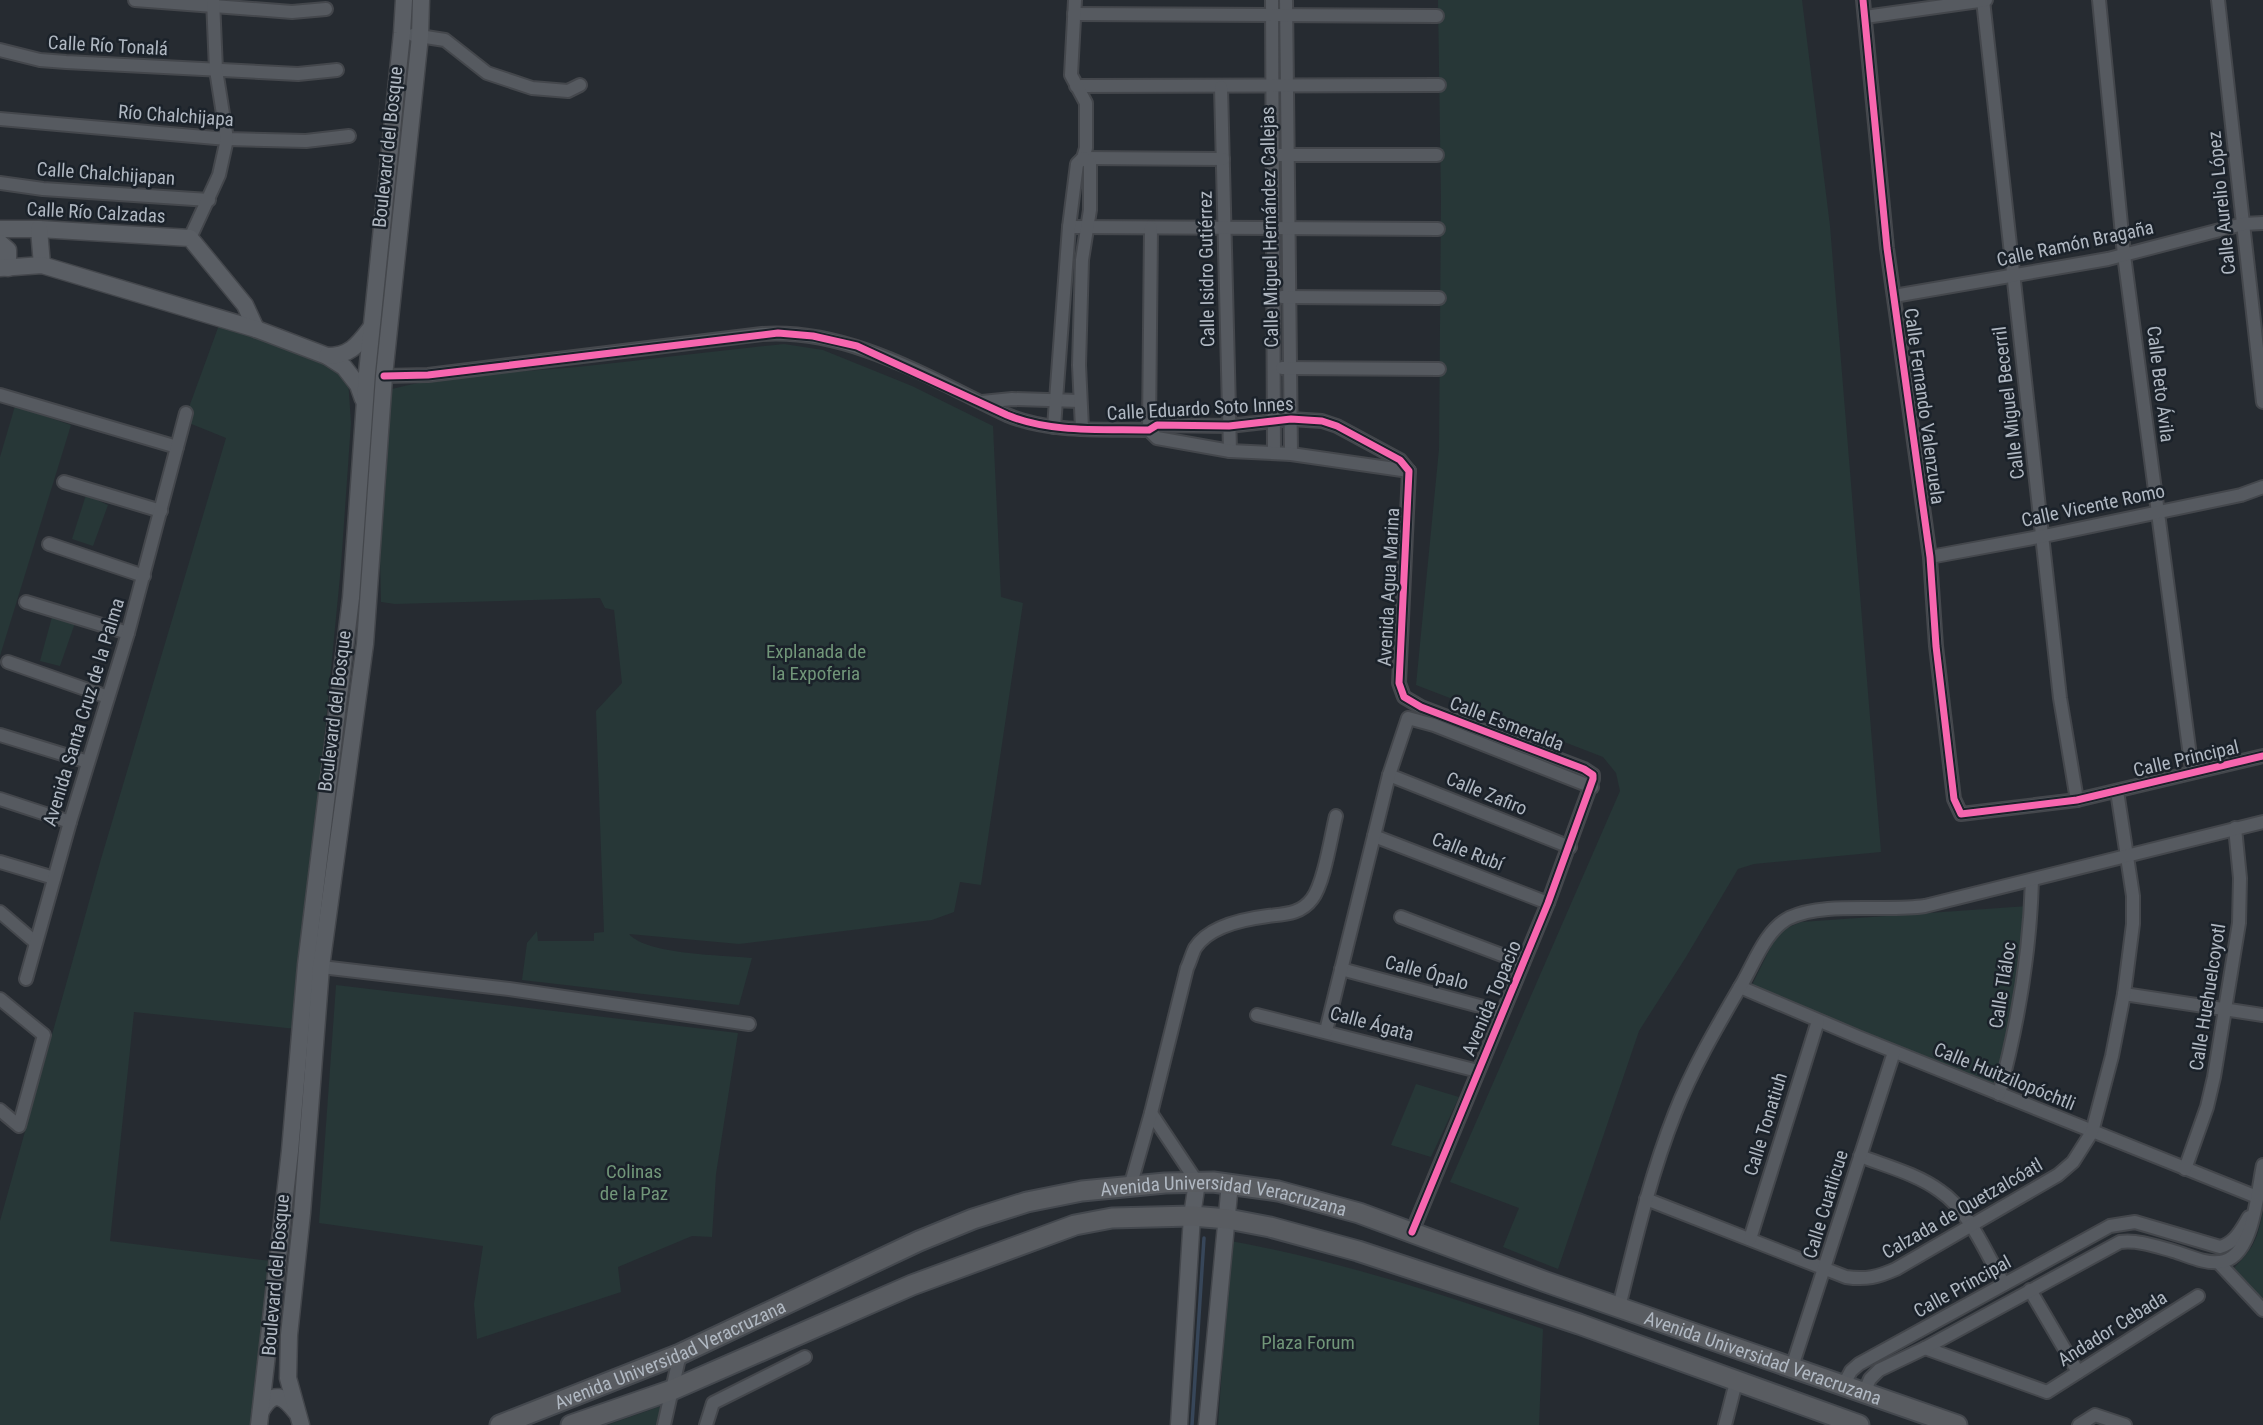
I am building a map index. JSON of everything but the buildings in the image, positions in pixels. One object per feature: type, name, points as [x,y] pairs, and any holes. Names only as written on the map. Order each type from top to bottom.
[{"type":"main road","name":"Boulevard del Bosque","points":[[299,1418],[288,1378],[289,1335],[301,1225],[314,966],[352,571],[371,328],[404,0]]},
{"type":"main road","name":"Boulevard del Bosque","points":[[260,1418],[314,966],[360,685],[384,376],[420,36],[421,0]]},
{"type":"main road","points":[[393,124],[411,125]]},
{"type":"main road","name":"Calle Río Calzadas","points":[[0,229],[190,238]]},
{"type":"main road","points":[[39,229],[42,265]]},
{"type":"main road","points":[[190,238],[238,297],[256,329]]},
{"type":"main road","points":[[0,243],[8,250],[4,268],[42,265],[256,329],[327,356],[352,375],[364,404]]},
{"type":"main road","points":[[222,319],[236,313],[239,308],[238,297]]},
{"type":"main road","points":[[327,356],[342,355],[354,350],[371,328]]},
{"type":"main road","points":[[352,571],[361,575],[369,572]]},
{"type":"main road","points":[[1179,1425],[1192,1216],[1197,1182]]},
{"type":"main road","name":"Avenida Universidad Veracruzana","points":[[500,1425],[529,1418],[680,1354],[919,1241],[973,1219],[1050,1197],[1130,1186],[1197,1182],[1230,1183],[1307,1198],[1412,1232],[1792,1367],[1852,1394],[1892,1403],[1957,1425]]},
{"type":"main road","points":[[1207,1425],[1230,1183]]},
{"type":"main road","name":"Avenida Universidad Veracruzana","points":[[571,1425],[672,1390],[912,1284],[1075,1225],[1112,1218],[1192,1216],[1228,1219],[1303,1235],[1418,1270],[1579,1324],[1859,1425]]},
{"type":"main road","points":[[1736,1382],[1757,1381],[1836,1406],[1852,1394],[1867,1425]]},
{"type":"main road","points":[[260,1418],[266,1401],[278,1397],[285,1399],[299,1418]]},
{"type":"main road","points":[[1867,1425],[1872,1410],[1892,1403]]},
{"type":"street","points":[[135,0],[214,3],[292,12],[326,9]]},
{"type":"street","points":[[1054,427],[1069,228],[1077,164],[1083,158],[1086,148],[1086,103],[1071,75],[1075,0]]},
{"type":"street","name":"Calle Miguel Hernández Callejas","points":[[1272,0],[1279,15],[1287,86],[1291,454]]},
{"type":"street","name":"Calle Miguel Hernández Callejas","points":[[1274,453],[1273,86],[1279,15],[1286,0]]},
{"type":"street","name":"Calle Fernando Valenzuela","points":[[1863,0],[1887,248],[1930,556],[1936,646],[1954,799],[1961,814]]},
{"type":"street","points":[[1865,17],[1984,0]]},
{"type":"street","name":"Calle Miguel Becerril","points":[[1984,0],[2060,698],[2077,800]]},
{"type":"street","name":"Calle Beto Ávila","points":[[2099,0],[2124,255],[2192,771]]},
{"type":"street","name":"Calle Aurelio López","points":[[2218,0],[2263,402]]},
{"type":"street","points":[[190,238],[219,175],[227,139],[216,70],[214,3]]},
{"type":"street","points":[[1074,14],[1437,16]]},
{"type":"street","points":[[402,33],[445,40],[487,73],[532,88],[568,91],[580,85]]},
{"type":"street","name":"Calle Río Tonalá","points":[[0,50],[40,60],[298,74],[337,70]]},
{"type":"street","points":[[1076,86],[1439,85]]},
{"type":"street","name":"Calle Isidro Gutiérrez","points":[[1221,87],[1230,451]]},
{"type":"street","name":"Río Chalchijapa","points":[[0,119],[227,139],[306,141],[349,136]]},
{"type":"street","points":[[1273,155],[1437,155]]},
{"type":"street","points":[[1083,158],[1223,159]]},
{"type":"street","points":[[1082,428],[1079,365],[1082,260],[1091,194],[1090,163],[1083,158]]},
{"type":"street","name":"Calle Chalchijapan","points":[[0,183],[209,200]]},
{"type":"street","name":"Calle Ramón Bragaña","points":[[1894,296],[2124,255],[2243,224],[2263,223]]},
{"type":"street","points":[[1069,228],[1438,229]]},
{"type":"street","points":[[1149,430],[1152,228]]},
{"type":"street","points":[[1274,296],[1439,298]]},
{"type":"street","name":"Calle Eduardo Soto Innes","points":[[384,376],[428,375],[778,333],[813,336],[857,346],[1016,419],[1054,427],[1149,430],[1157,425],[1229,426],[1291,419],[1322,421],[1337,426],[1400,460],[1409,471]]},
{"type":"street","points":[[1274,368],[1439,369]]},
{"type":"street","points":[[0,395],[177,447]]},
{"type":"street","points":[[982,402],[997,399],[1080,401]]},
{"type":"street","name":"Avenida Santa Cruz de la Palma","points":[[26,979],[70,822],[128,633],[186,413]]},
{"type":"street","name":"Calle Eduardo Soto Innes","points":[[1149,430],[1157,438],[1230,451],[1291,454],[1409,471]]},
{"type":"street","name":"Avenida Agua Marina","points":[[1408,701],[1399,683],[1409,471]]},
{"type":"street","points":[[64,482],[161,510]]},
{"type":"street","name":"Calle Vicente Romo","points":[[1930,556],[2044,536],[2241,495],[2263,487]]},
{"type":"street","points":[[49,544],[144,576]]},
{"type":"street","points":[[26,602],[128,633]]},
{"type":"street","points":[[8,662],[108,697]]},
{"type":"street","name":"Calle Esmeralda","points":[[1408,701],[1584,769],[1592,781]]},
{"type":"street","points":[[1325,1031],[1405,721],[1412,718],[1434,724],[1592,781]]},
{"type":"street","points":[[0,735],[88,762]]},
{"type":"street","name":"Calle Principal","points":[[1961,814],[2077,800],[2263,756]]},
{"type":"street","name":"Calle Zafiro","points":[[1389,775],[1570,847]]},
{"type":"street","name":"Avenida Topacio","points":[[1412,1232],[1549,903],[1592,781]]},
{"type":"street","name":"Calzada de Quetzalcóatl","points":[[1646,1199],[1826,1269],[1854,1278],[1875,1278],[1971,1227],[2058,1175],[2078,1156],[2092,1132],[2110,1068],[2124,994],[2133,925],[2133,896],[2117,791]]},
{"type":"street","points":[[0,799],[70,822]]},
{"type":"street","points":[[1130,1186],[1187,968],[1195,949],[1205,936],[1219,929],[1264,917],[1293,914],[1306,906],[1317,892],[1336,816]]},
{"type":"street","points":[[1619,1307],[1646,1199],[1665,1141],[1689,1082],[1709,1040],[1777,927],[1800,914],[1833,909],[1916,908],[2263,821]]},
{"type":"street","name":"Calle Huehuelcoyotl","points":[[2185,1169],[2207,1107],[2239,923],[2240,878],[2235,828]]},
{"type":"street","name":"Calle Rubí","points":[[1374,836],[1549,903]]},
{"type":"street","points":[[0,862],[54,878]]},
{"type":"street","name":"Calle Tláloc","points":[[1999,1094],[2022,989],[2032,880]]},
{"type":"street","points":[[0,912],[36,942]]},
{"type":"street","points":[[1401,916],[1524,962]]},
{"type":"street","points":[[314,966],[509,989],[749,1024]]},
{"type":"street","name":"Calle Ópalo","points":[[1341,969],[1503,1012]]},
{"type":"street","name":"Calle Huitzilopóchtli","points":[[1740,987],[1894,1052],[2256,1197]]},
{"type":"street","points":[[2124,994],[2263,1015]]},
{"type":"street","points":[[0,999],[44,1035],[19,1126],[0,1110]]},
{"type":"street","name":"Calle Ágata","points":[[1257,1015],[1478,1070]]},
{"type":"street","name":"Calle Tonatiuh","points":[[1749,1239],[1818,1021]]},
{"type":"street","name":"Calle Cuatlicue","points":[[1792,1367],[1826,1269],[1894,1052]]},
{"type":"street","points":[[1151,1113],[1197,1182]]},
{"type":"street","points":[[1860,1156],[1941,1191],[1953,1202],[1971,1227],[2004,1284]]},
{"type":"street","name":"Calle Principal","points":[[1852,1394],[1879,1370],[1925,1348],[2120,1242],[2147,1243],[2205,1261],[2229,1260],[2248,1238],[2263,1165]]},
{"type":"street","name":"Calle Principal","points":[[1852,1394],[1851,1371],[1859,1364],[2110,1226],[2122,1222],[2146,1224],[2220,1247],[2228,1245],[2235,1238],[2253,1211]]},
{"type":"street","points":[[2218,1262],[2263,1310]]},
{"type":"street","points":[[2030,1290],[2078,1371]]},
{"type":"street","name":"Andador Cebada","points":[[1925,1348],[2047,1392],[2198,1296]]},
{"type":"street","points":[[664,1425],[680,1354]]},
{"type":"street","points":[[706,1425],[713,1403],[805,1357]]},
{"type":"street","points":[[1725,1425],[1736,1382]]},
{"type":"street","points":[[2079,1425],[2095,1415],[2125,1425]]},
{"type":"green space","points":[[1438,0],[1802,0],[1830,226],[1881,852],[1754,864],[1738,869],[1639,1031],[1558,1269],[1503,1247],[1519,1208],[1450,1182],[1620,791],[1616,773],[1603,757],[1416,685],[1439,449],[1441,201]]},
{"type":"green space","points":[[219,325],[303,353],[348,379],[351,423],[341,566],[296,1029],[134,1012],[110,1241],[271,1261],[252,1425],[0,1425],[0,1221],[101,859],[226,438],[184,421]]},
{"type":"green space","name":"Explanada de la Expoferia","points":[[784,344],[823,350],[912,386],[993,426],[1001,597],[1023,603],[981,885],[960,882],[954,912],[932,920],[739,944],[629,934],[638,941],[668,950],[752,958],[739,1005],[522,980],[527,943],[537,931],[538,941],[594,941],[594,933],[604,932],[596,711],[622,683],[614,610],[605,608],[600,598],[395,604],[381,602],[380,560],[388,412],[392,389],[461,377]]},
{"type":"green space","points":[[15,406],[71,425],[0,656],[0,457]]},
{"type":"green space","points":[[86,495],[108,505],[93,546],[72,539]]},
{"type":"green space","points":[[52,617],[75,623],[60,666],[40,661]]},
{"type":"green space","points":[[2028,906],[2016,1003],[1996,1088],[1750,989],[1778,932],[1801,922]]},
{"type":"green space","name":"Colinas de la Paz","points":[[336,985],[738,1033],[716,1174],[712,1237],[692,1236],[618,1267],[621,1292],[477,1339],[474,1304],[483,1246],[319,1223]]},
{"type":"green space","points":[[1416,1084],[1459,1097],[1431,1157],[1391,1145]]},
{"type":"green space","points":[[2263,1210],[2263,1300],[2234,1268],[2254,1242]]},
{"type":"green space","name":"Plaza Forum","points":[[1231,1241],[1311,1258],[1388,1279],[1543,1329],[1539,1425],[1218,1425]]},
{"type":"green space","points":[[664,1405],[669,1425],[607,1425]]},
{"type":"waterway","points":[[1192,1425],[1204,1238]]},
{"type":"cycle path","points":[[1863,0],[1887,248],[1930,557],[1936,646],[1954,799],[1961,814],[2077,800],[2263,756]]},
{"type":"cycle path","points":[[384,376],[428,375],[778,333],[813,336],[857,346],[1007,415],[1041,425],[1076,429],[1149,430],[1157,425],[1229,426],[1291,419],[1322,421],[1337,426],[1400,460],[1409,471],[1399,683],[1404,697],[1421,707],[1584,769],[1593,775],[1548,903],[1412,1232]]}]
